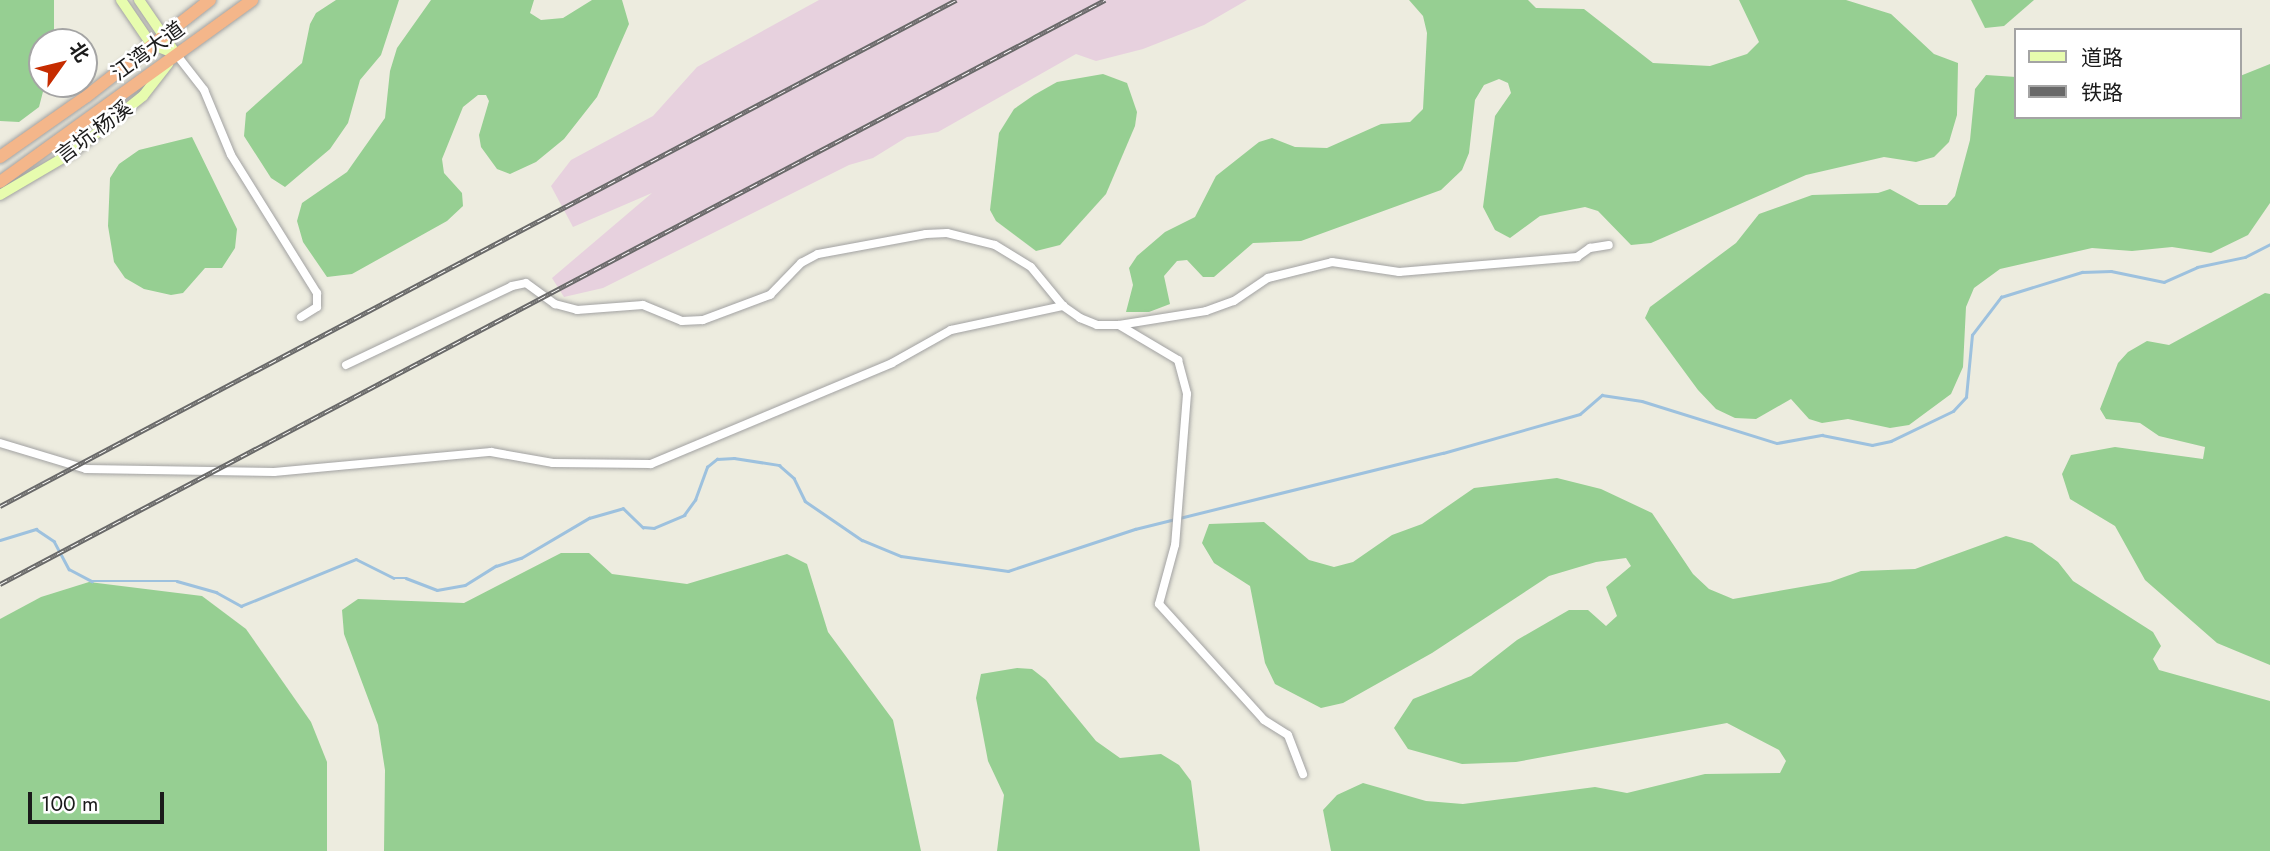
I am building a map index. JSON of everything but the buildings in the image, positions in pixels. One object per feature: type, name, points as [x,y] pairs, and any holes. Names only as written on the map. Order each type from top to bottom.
[{"type":"highway","name":"江湾大道","points":[[0,156],[87,96],[209,0]]},
{"type":"highway","name":"江湾大道","points":[[0,182],[252,0]]},
{"type":"main road","points":[[121,0],[151,44],[176,54]]},
{"type":"main road","points":[[139,0],[176,54]]},
{"type":"main road","name":"言坑-杨溪","points":[[0,195],[73,152],[143,96],[176,54]]},
{"type":"street","points":[[176,54],[204,90],[231,155],[317,293],[317,307],[301,317]]},
{"type":"street","points":[[346,365],[512,286],[526,283],[555,304],[577,310],[643,305],[682,321],[703,320],[770,295],[801,263],[818,254],[926,234],[947,233],[995,245],[1031,267],[1063,306],[1097,325],[1119,325],[1206,311],[1234,301],[1268,278],[1332,262],[1399,272],[1577,257],[1590,248],[1609,245]]},
{"type":"street","points":[[0,443],[86,469],[274,472],[491,452],[554,463],[651,464],[892,363],[951,330],[1063,306]]},
{"type":"street","points":[[1119,325],[1173,356],[1185,379],[1175,545],[1159,604],[1264,720],[1288,734],[1303,774]]},
{"type":"shaded area","points":[[819,0],[1247,0],[1204,25],[1143,49],[1096,61],[1076,54],[938,132],[907,137],[873,158],[849,165],[603,288],[564,297],[552,278],[652,193],[573,227],[551,186],[571,160],[653,116],[697,67]]},
{"type":"green space","points":[[0,0],[54,0],[54,28],[28,28],[28,98],[41,98],[39,107],[19,122],[0,121]]},
{"type":"green space","points":[[336,0],[399,0],[381,55],[360,80],[348,123],[330,149],[285,187],[271,178],[244,136],[246,113],[302,63],[310,24],[316,13]]},
{"type":"green space","points":[[431,0],[534,0],[530,13],[541,20],[563,18],[592,0],[622,0],[629,24],[597,97],[564,139],[536,162],[510,174],[497,169],[481,147],[479,135],[489,101],[486,95],[478,95],[463,107],[442,159],[444,173],[462,193],[463,206],[447,221],[352,274],[327,277],[303,242],[297,221],[302,203],[347,172],[385,118],[390,71],[397,48]]},
{"type":"green space","points":[[1409,0],[1528,0],[1536,8],[1584,9],[1653,63],[1710,66],[1747,54],[1759,42],[1739,0],[1846,0],[1891,14],[1934,54],[1958,63],[1957,115],[1949,142],[1934,157],[1916,162],[1884,157],[1806,175],[1651,243],[1631,245],[1598,211],[1585,207],[1540,216],[1510,238],[1495,230],[1483,207],[1495,116],[1511,93],[1508,83],[1499,79],[1484,85],[1475,100],[1469,153],[1462,170],[1441,190],[1301,241],[1253,243],[1214,277],[1203,277],[1187,260],[1177,261],[1164,276],[1170,304],[1149,312],[1126,312],[1133,285],[1129,268],[1137,256],[1165,232],[1195,217],[1216,176],[1259,142],[1272,138],[1295,147],[1327,148],[1381,124],[1410,122],[1423,109],[1427,33],[1423,16]]},
{"type":"green space","points":[[1971,0],[2034,0],[2004,26],[1985,28]]},
{"type":"green space","points":[[2270,64],[2270,203],[2248,235],[2211,253],[2172,247],[2132,251],[2092,248],[2000,269],[1974,288],[1966,307],[1963,367],[1951,394],[1909,425],[1890,428],[1848,419],[1822,423],[1809,419],[1791,399],[1756,419],[1735,418],[1716,409],[1698,390],[1645,318],[1650,307],[1736,243],[1759,214],[1812,195],[1878,193],[1890,189],[1919,205],[1947,205],[1955,196],[1970,140],[1975,89],[1986,75],[2014,77],[2014,119],[2242,119],[2242,75]]},
{"type":"green space","points":[[1103,74],[1127,83],[1137,112],[1135,126],[1106,194],[1060,245],[1036,251],[996,221],[990,210],[999,133],[1014,109],[1034,95],[1057,82]]},
{"type":"green space","points":[[192,137],[237,229],[235,248],[222,268],[205,268],[183,293],[171,295],[144,289],[125,278],[114,262],[108,226],[110,178],[119,164],[139,150]]},
{"type":"green space","points":[[2265,293],[2270,294],[2270,665],[2217,643],[2145,580],[2115,526],[2070,499],[2062,474],[2071,455],[2115,447],[2203,459],[2205,447],[2159,436],[2140,423],[2106,419],[2100,409],[2118,363],[2128,352],[2147,341],[2169,345]]},
{"type":"green space","points":[[1557,478],[1601,489],[1652,513],[1693,574],[1709,589],[1733,599],[1830,582],[1861,571],[1915,569],[2006,536],[2032,543],[2058,562],[2073,581],[2153,632],[2161,646],[2153,659],[2159,670],[2270,701],[2270,851],[1331,851],[1323,810],[1337,795],[1363,783],[1426,801],[1463,804],[1595,787],[1627,793],[1705,774],[1780,773],[1786,761],[1779,750],[1727,723],[1516,762],[1462,764],[1408,749],[1394,728],[1413,699],[1471,676],[1517,640],[1569,610],[1588,610],[1606,626],[1617,616],[1606,587],[1631,566],[1626,558],[1596,562],[1549,576],[1432,653],[1343,703],[1321,708],[1275,684],[1265,663],[1250,586],[1214,563],[1202,543],[1209,524],[1264,522],[1309,560],[1334,567],[1353,562],[1392,535],[1422,524],[1474,488]]},
{"type":"green space","points":[[561,553],[589,553],[612,574],[687,584],[787,554],[807,564],[828,632],[893,720],[921,851],[384,851],[385,770],[378,725],[344,634],[342,610],[358,599],[464,603]]},
{"type":"green space","points":[[89,582],[202,596],[246,629],[311,722],[327,762],[327,851],[0,851],[0,619],[41,597]]},
{"type":"green space","points":[[1017,668],[1032,669],[1046,680],[1096,741],[1120,758],[1161,754],[1179,765],[1191,781],[1200,851],[997,851],[1004,795],[988,761],[976,698],[981,674]]},
{"type":"waterway","points":[[0,540],[36,529],[54,541],[69,569],[92,581],[177,581],[216,592],[241,606],[356,559],[394,578],[406,578],[437,590],[465,585],[496,566],[521,558],[589,518],[623,508],[643,527],[654,528],[684,515],[695,500],[707,467],[717,459],[734,458],[779,465],[794,478],[805,501],[862,540],[901,556],[1008,571],[1135,529],[1443,453],[1580,414],[1602,395],[1642,401],[1777,443],[1822,435],[1872,445],[1891,441],[1953,411],[1966,397],[1972,335],[2001,297],[2082,272],[2111,271],[2164,282],[2197,267],[2245,257],[2270,244]]},
{"type":"railway","points":[[0,506],[956,0]]},
{"type":"railway","points":[[0,584],[1105,0]]}]
